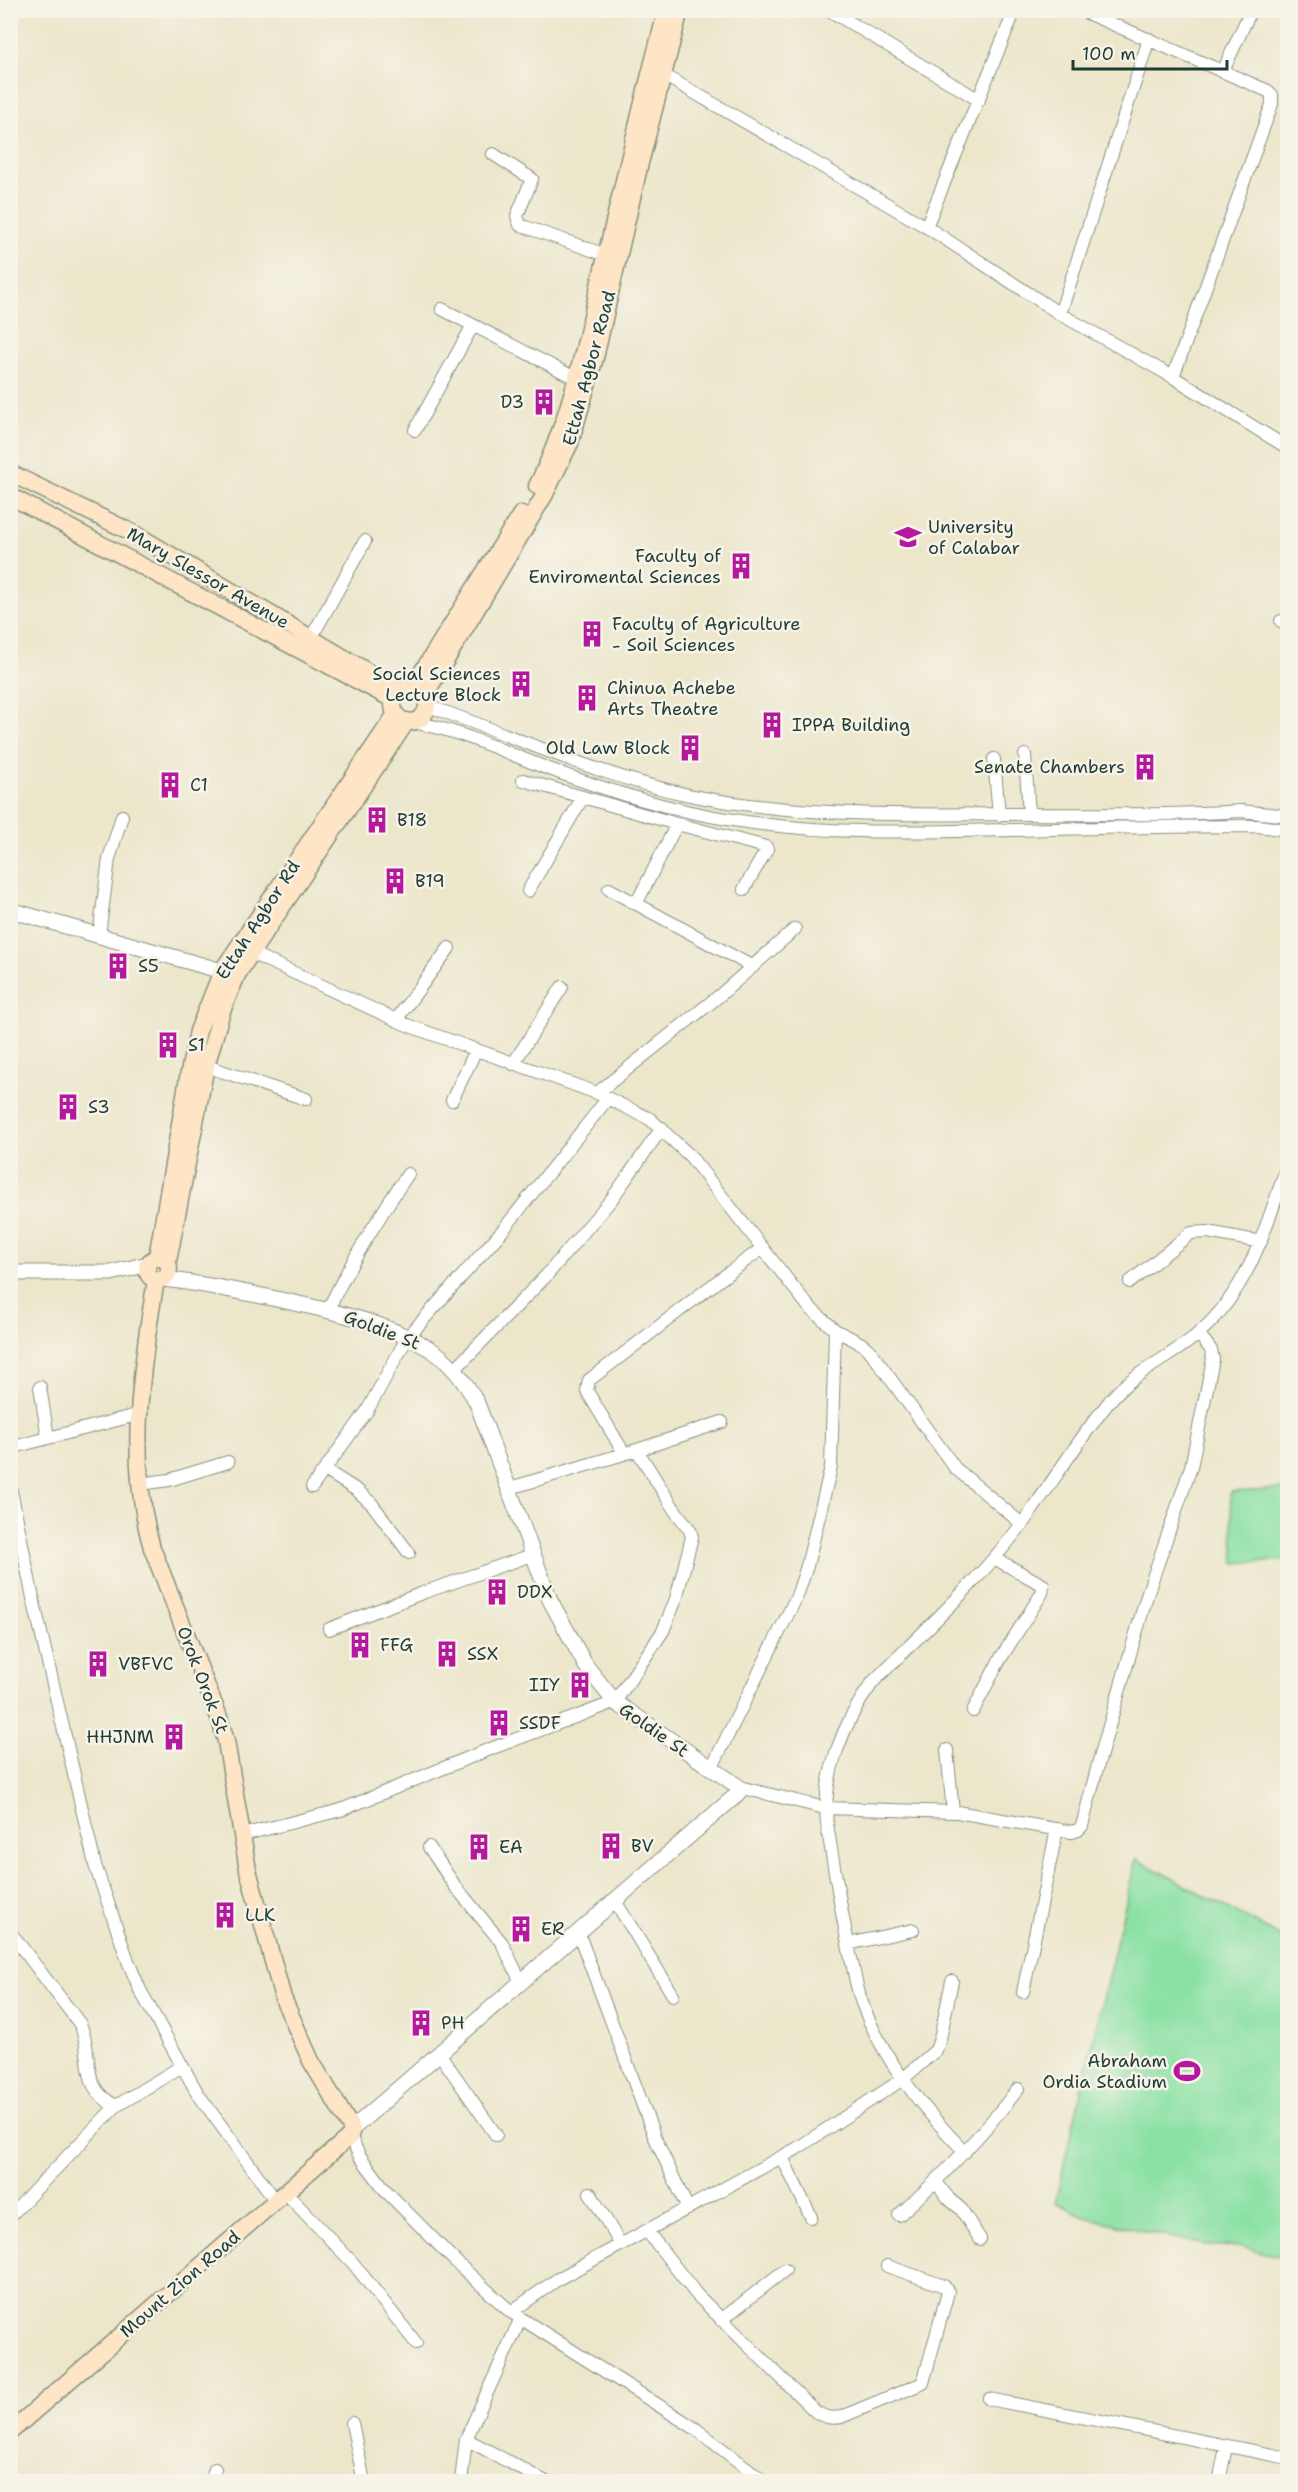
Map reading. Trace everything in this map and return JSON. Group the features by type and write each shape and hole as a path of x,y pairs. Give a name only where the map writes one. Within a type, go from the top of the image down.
{"main road":[{"name":"Ettah Agbor Road","path":"409,705 537,486 561,432 577,379 645,88 668,10"},
{"name":"Ettah Agbor Road","path":"409,705 544,496 570,443 597,349 662,74 680,10"},
{"name":"Mary Slessor Avenue","path":"10,473 135,534 311,638 409,705"},
{"name":"Mary Slessor Avenue","path":"10,496 409,705"},
{"name":"Ettah Agbor Rd","path":"159,1270 206,1066 222,1011 229,973 251,953 409,705"},
{"name":"Ettah Agbor Rd","path":"159,1270 189,1072 198,1031 229,973 409,705"},
{"name":"Orok Orok St","path":"159,1270 140,1414 140,1484 144,1522 152,1548 219,1717 226,1741 251,1882 283,1998 311,2061 351,2132"},
{"name":"Mount Zion Road","path":"10,2432 351,2132"}],"street":[{"path":"829,10 979,100"},
{"path":"926,227 1015,10"},
{"path":"1080,10 1223,71 1268,91 1272,95 1272,104 1173,377"},
{"path":"1223,71 1251,10"},
{"path":"1060,314 1149,39"},
{"path":"662,74 926,227 1060,314 1173,377 1287,448"},
{"path":"493,154 532,180 517,216 520,225 606,255"},
{"path":"442,309 577,379"},
{"path":"415,430 473,325"},
{"path":"311,638 365,541"},
{"path":"409,705 582,766 688,795 746,805 820,812 889,815 1241,811 1287,816"},
{"path":"409,705 440,726 542,766 652,802 733,820 789,827 883,833 1248,826 1287,830"},
{"path":"1025,755 1029,814"},
{"path":"994,759 999,814"},
{"path":"523,780 767,847 744,889"},
{"path":"528,891 583,797"},
{"path":"99,935 110,859 122,816"},
{"path":"636,904 677,824"},
{"path":"609,889 753,966"},
{"path":"10,910 229,973"},
{"path":"312,1486 367,1411 407,1338 503,1230 602,1096 795,929"},
{"path":"396,1020 449,948"},
{"path":"251,953 396,1020 602,1096 637,1112 662,1128 690,1156 809,1307 835,1330 862,1344 871,1352 955,1468 1022,1524"},
{"path":"513,1064 562,987"},
{"path":"452,1100 476,1050"},
{"path":"206,1066 306,1099"},
{"path":"454,1370 546,1276 611,1200 662,1128"},
{"path":"965,2152 932,2118 903,2079 867,2015 858,1991 825,1808 836,1757 859,1701 873,1682 975,1582 1022,1524 1117,1391 1198,1334 1224,1308 1241,1283 1262,1242 1287,1163"},
{"path":"328,1310 347,1269 372,1226 408,1174"},
{"path":"1130,1282 1191,1233 1208,1232 1262,1242"},
{"path":"624,1453 587,1391 589,1380 646,1339 716,1281 763,1248"},
{"name":"Goldie St","path":"10,1273 111,1273 159,1270 194,1282 366,1320 431,1349 454,1370 477,1403 510,1488 532,1555 566,1632 586,1666 615,1702 739,1787"},
{"path":"711,1769 797,1596 807,1566 831,1467 835,1330"},
{"path":"765,2481 696,2429 516,2315 457,2263 386,2191 359,2155 351,2132 439,2052 734,1798 739,1792 739,1787 825,1808 953,1812 983,1815 1072,1832 1078,1830 1082,1826 1148,1592 1191,1467 1213,1359 1211,1350 1198,1334"},
{"path":"40,1387 48,1438"},
{"path":"10,1448 140,1414"},
{"path":"510,1488 722,1422"},
{"path":"242,1835 341,1810 490,1749 615,1702 663,1631 676,1599 692,1538 690,1530 637,1450"},
{"path":"140,1484 169,1480 228,1462"},
{"path":"325,1470 358,1491 372,1504 409,1553"},
{"path":"10,1486 33,1598 95,1865 140,1990 198,2094 280,2196 346,2254 416,2343"},
{"path":"329,1629 425,1592 532,1555"},
{"path":"973,1711 999,1661 1042,1593 1044,1586 994,1558"},
{"path":"947,1750 953,1812"},
{"path":"1023,1992 1057,1829"},
{"path":"429,1847 455,1886 502,1943 521,1982"},
{"path":"615,1901 673,1995"},
{"path":"848,1944 913,1930"},
{"path":"10,1932 80,2024 86,2038 90,2079 95,2091 104,2100 116,2106"},
{"path":"578,1932 656,2138 688,2209"},
{"path":"461,2481 466,2439 516,2315 558,2279 782,2157 903,2079 936,2050 952,1981"},
{"path":"439,2052 496,2135"},
{"path":"10,2216 116,2106 182,2066"},
{"path":"899,2215 965,2152 1018,2089"},
{"path":"782,2157 811,2217"},
{"path":"936,2182 949,2199 961,2209 981,2239"},
{"path":"590,2193 621,2245"},
{"path":"647,2231 721,2320 816,2412 824,2417 841,2417 924,2383 948,2292 944,2286 887,2266"},
{"path":"721,2320 785,2270"},
{"path":"989,2399 1287,2458"},
{"path":"352,2423 364,2481"},
{"path":"466,2439 546,2481"},
{"path":"1219,2481 1226,2447"},
{"path":"211,2481 215,2469"}],"green space":[{"path":"1287,1489 1287,1560 1235,1563 1230,1492"},
{"name":"Abraham Ordia Stadium","path":"1136,1859 1287,1940 1287,2258 1242,2247 1204,2245 1089,2218 1055,2202"}],"place":[{"name":"D3","path":"544,402"},
{"name":"University of Calabar","path":"908,537"},
{"name":"Faculty of Enviromental Sciences","path":"741,566"},
{"name":"Faculty of Agriculture - Soil Sciences","path":"592,634"},
{"name":"Social Sciences Lecture Block","path":"521,684"},
{"name":"Chinua Achebe Arts Theatre","path":"587,698"},
{"name":"IPPA Building","path":"772,725"},
{"name":"Old Law Block","path":"690,748"},
{"name":"Senate Chambers","path":"1145,767"},
{"name":"C1","path":"170,785"},
{"name":"B18","path":"377,820"},
{"name":"B19","path":"395,881"},
{"name":"S5","path":"118,966"},
{"name":"S1","path":"168,1045"},
{"name":"S3","path":"68,1107"},
{"name":"DDX","path":"497,1592"},
{"name":"FFG","path":"360,1645"},
{"name":"SSX","path":"447,1654"},
{"name":"VBFVC","path":"98,1664"},
{"name":"IIY","path":"580,1685"},
{"name":"SSDF","path":"499,1723"},
{"name":"HHJNM","path":"174,1737"},
{"name":"BV","path":"611,1846"},
{"name":"EA","path":"479,1847"},
{"name":"LLK","path":"225,1915"},
{"name":"ER","path":"521,1929"},
{"name":"PH","path":"421,2023"},
{"name":"Abraham Ordia Stadium","path":"1187,2071"}]}
